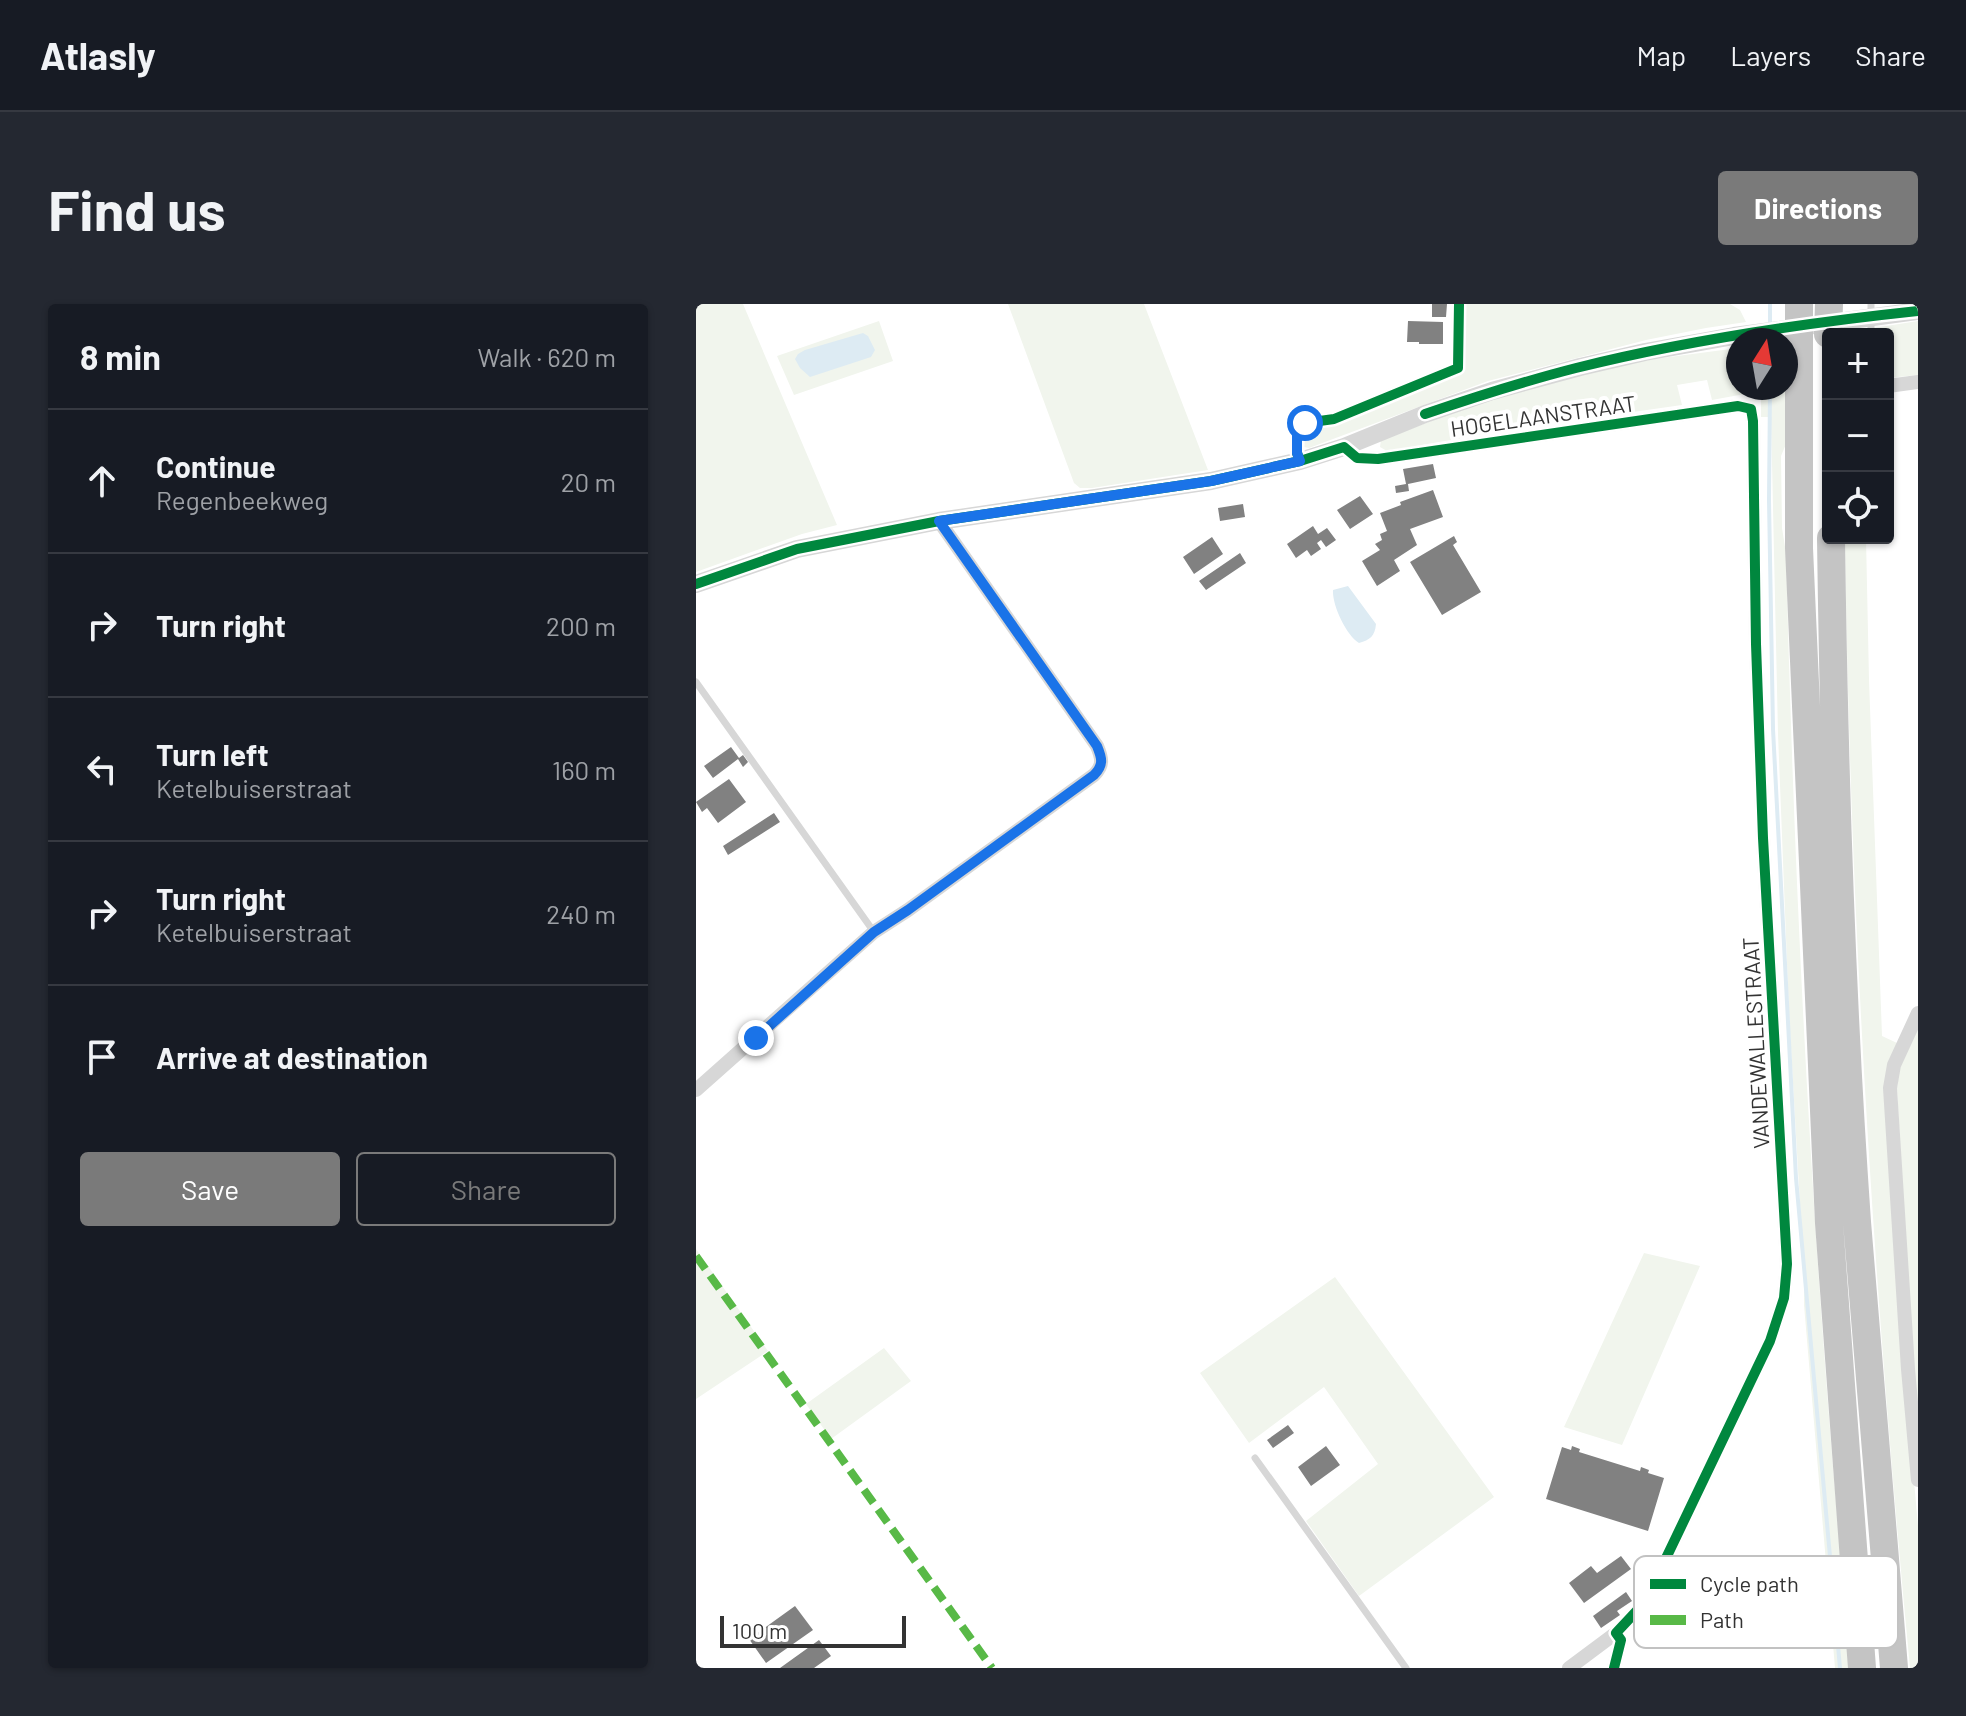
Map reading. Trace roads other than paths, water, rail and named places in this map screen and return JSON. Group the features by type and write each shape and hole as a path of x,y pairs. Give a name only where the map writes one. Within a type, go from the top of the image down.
{"highway":[{"path":"1799,304 1799,548 1829,1223 1854,1556"},
{"path":"1828,328 1829,304"},
{"path":"1831,544 1834,726 1857,1220 1885,1556"},
{"path":"1861,1648 1862,1668"},
{"path":"1892,1648 1894,1668"}],"street":[{"path":"1300,461 1297,431 1305,423 1334,419 1458,368 1459,304"},
{"path":"696,584 797,549 939,521 1211,481 1300,461 1425,414 1531,380 1632,355 1734,336 1918,311"},
{"path":"1894,385 1918,382"},
{"name":"HOGELAANSTRAAT","path":"1344,447 1357,458 1378,459 1738,406 1751,409"},
{"name":"VANDEWALLESTRAAT","path":"1667,1556 1770,1341 1784,1298 1787,1264 1763,838 1751,409"},
{"path":"696,1090 874,932 1099,770 1102,758 1097,746 939,521"},
{"path":"1918,1013 1894,1065 1890,1088 1918,1480"},
{"name":"VANDEWALLESTRAAT","path":"1569,1668 1634,1616"},
{"path":"1614,1668 1621,1640 1616,1633"}],"lane":[{"path":"1871,304 1871,328"},
{"path":"696,682 874,932"},
{"path":"1255,1458 1406,1668"}],"waterway":[{"path":"1770,304 1770,326"},
{"path":"1770,400 1773,729 1796,1178 1830,1556"},
{"path":"1838,1648 1840,1668"}]}
